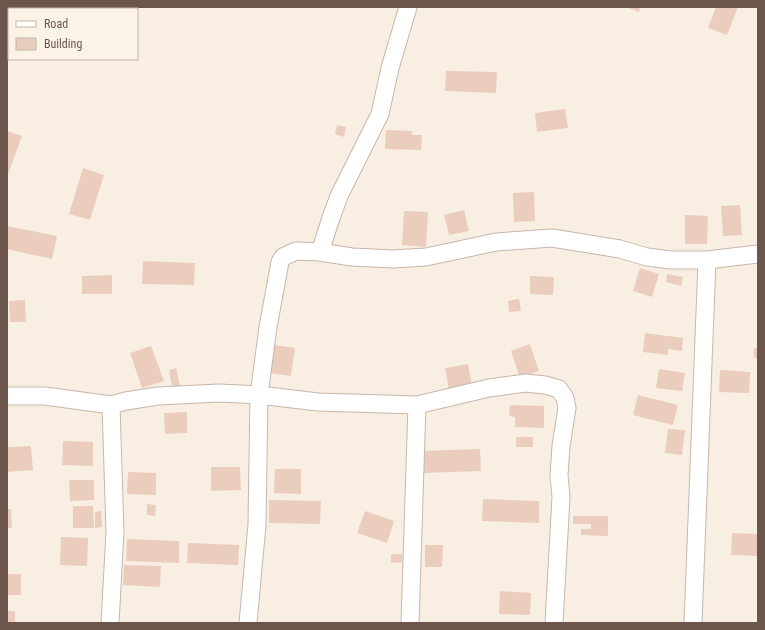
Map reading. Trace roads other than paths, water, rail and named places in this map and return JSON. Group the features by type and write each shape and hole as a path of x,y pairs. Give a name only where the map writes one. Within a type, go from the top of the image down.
{"street":[{"path":"320,252 330,218 339,196 380,114 390,68 408,7"},
{"path":"248,623 257,525 259,395 268,327 280,262 283,256 296,251 320,252 352,257 393,259 426,257 496,242 552,238 612,248 647,257 671,260 707,260 758,254"},
{"path":"693,623 707,260"},
{"path":"7,396 45,396 111,405 158,396 219,392 318,402 417,405 489,388 526,383 545,385 558,389 565,398 567,408 561,446 559,475 561,497 554,623"},
{"path":"110,623 114,532 111,405"},
{"path":"410,623 417,405"}]}
